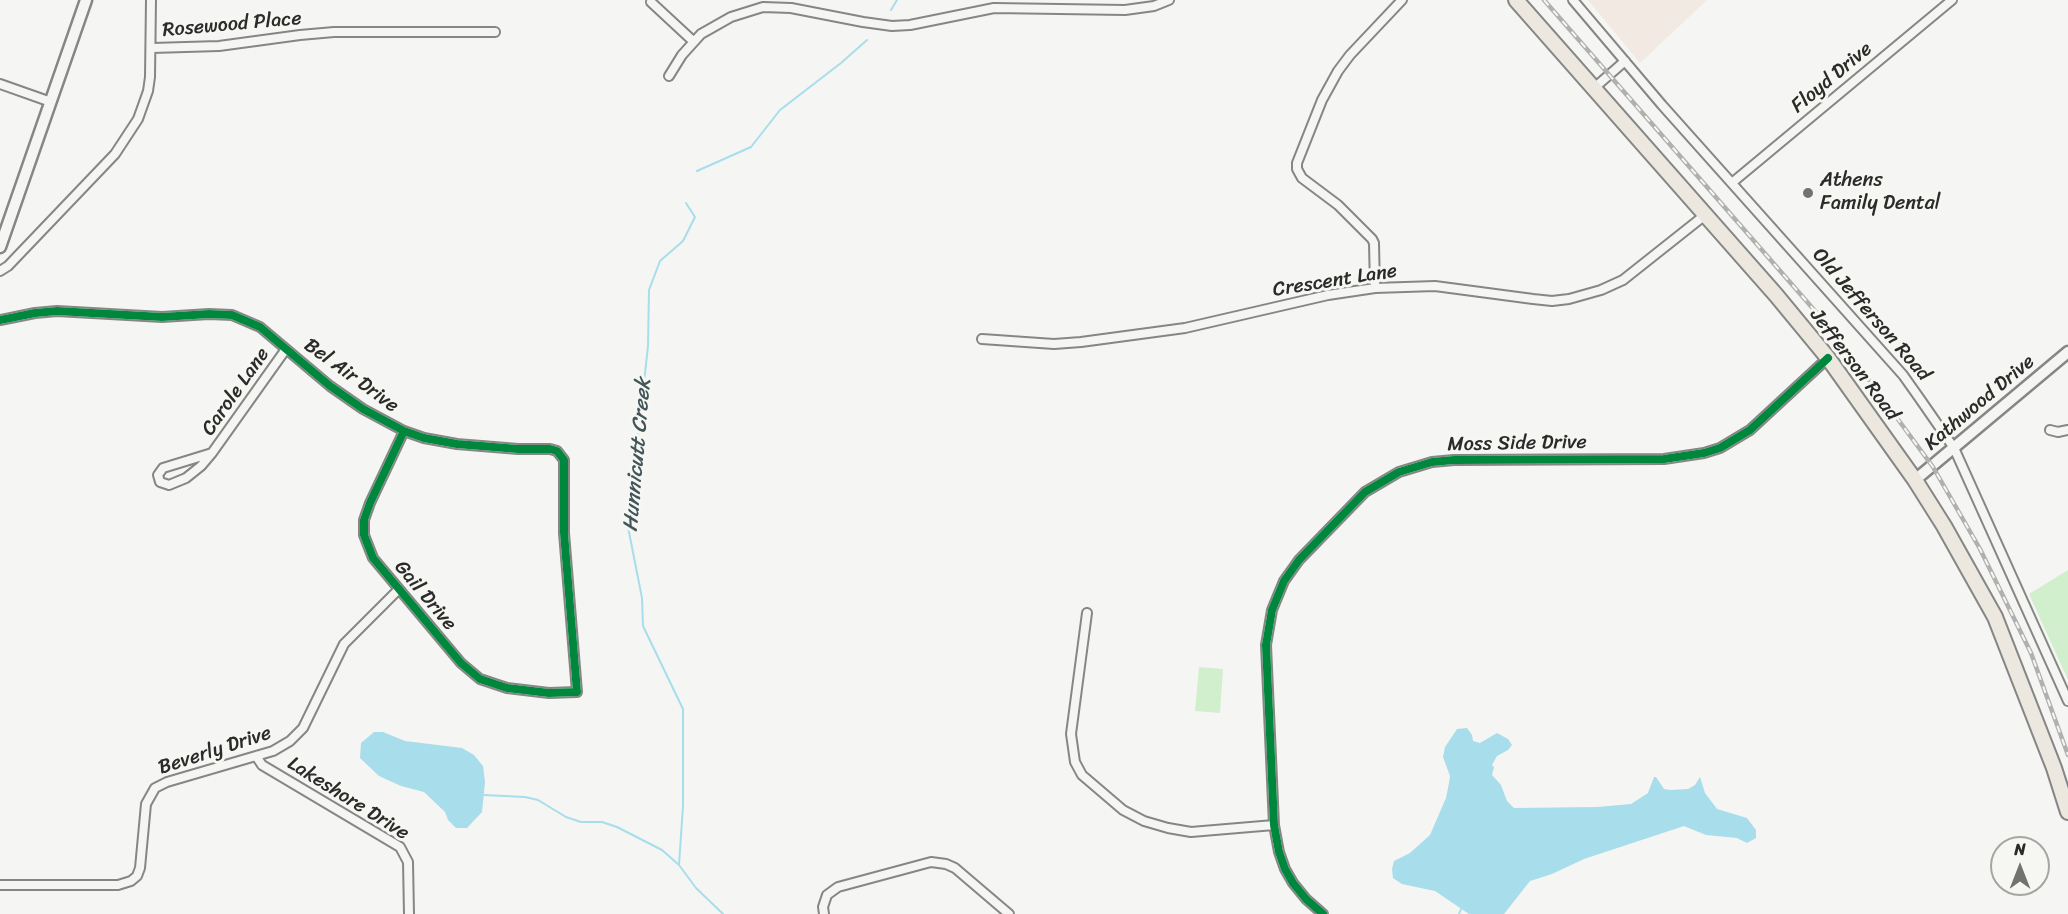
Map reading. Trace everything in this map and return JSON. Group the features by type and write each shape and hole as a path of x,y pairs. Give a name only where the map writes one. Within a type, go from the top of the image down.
{"highway":[{"name":"Jefferson Road","path":"1516,0 1776,295 1828,358 1915,480 1995,616 2054,768 2068,812"}],"main road":[{"path":"0,247 86,0"},
{"name":"Kathwood Drive","path":"1915,480 2068,352"}],"street":[{"path":"0,271 115,154 138,118 146,98 150,77 151,0"},
{"path":"669,76 693,41 712,26 730,16 781,3 892,26 910,25 1000,7 1125,10 1154,6 1169,0"},
{"path":"1375,288 1372,239 1338,205 1302,177 1297,169 1297,163 1322,100 1338,71 1402,0"},
{"name":"Old Jefferson Road","path":"1573,0 1903,375 1954,448 2068,701"},
{"name":"Floyd Drive","path":"1733,182 1952,0"},
{"path":"651,2 693,41"},
{"name":"Rosewood Place","path":"152,48 219,46 334,32 495,32"},
{"path":"1593,88 1625,61"},
{"path":"0,84 51,102"},
{"name":"Crescent Lane","path":"982,339 1054,344 1102,339 1185,328 1328,295 1375,288 1435,286 1533,300 1569,299 1601,290 1623,280 1705,215"},
{"name":"Bel Air Drive","path":"0,320 57,311 162,317 223,314 238,316 253,322 330,386 387,424 424,438 457,444 550,449 560,453 564,460 563,527 578,692"},
{"name":"Carole Lane","path":"212,453 166,466 159,472 160,482 169,485 180,482 201,466 212,453 286,349"},
{"name":"Moss Side Drive","path":"1323,914 1293,884 1279,852 1274,825 1266,645 1272,610 1284,581 1299,560 1365,492 1399,472 1432,462 1664,459 1704,453 1727,444 1750,430 1828,358"},
{"path":"2050,430 2058,432 2068,430"},
{"name":"Gail Drive","path":"404,431 370,504 363,528 365,542 373,558 461,663 480,679 507,688 549,693 578,692"},
{"name":"Beverly Drive","path":"0,885 118,885 131,882 137,876 140,868 146,804 155,788 166,782 256,756 282,746 298,735 344,644 398,590"},
{"path":"1088,613 1071,734 1075,762 1082,775 1122,810 1144,821 1168,828 1191,832 1274,825"},
{"name":"Lakeshore Drive","path":"256,756 262,765 400,847 408,862 409,914"},
{"path":"824,914 827,895 838,887 921,864 938,862 951,865 961,871 1009,914"}],"shaded area":[{"path":"1588,0 1707,0 1640,63"}],"green space":[{"path":"2068,570 2068,680 2029,594"},
{"path":"1199,667 1223,669 1220,713 1195,711"}],"water":[{"path":"1467,728 1473,741 1480,743 1497,733 1508,739 1512,745 1497,756 1492,765 1494,767 1492,775 1501,785 1507,801 1514,808 1597,807 1631,804 1648,793 1654,777 1664,789 1670,790 1688,789 1695,785 1700,777 1705,793 1717,809 1747,818 1756,830 1756,838 1747,843 1737,838 1706,835 1684,826 1584,859 1552,874 1530,881 1504,914 1469,914 1435,891 1402,884 1393,878 1392,869 1394,861 1410,853 1430,835 1446,798 1449,783 1450,776 1443,757 1445,747 1457,729"},
{"path":"374,732 383,732 405,741 462,748 474,755 483,766 485,782 482,812 467,828 456,828 448,820 445,812 424,792 401,786 379,776 360,758 361,743"}],"waterway":[{"name":"Hunnicutt Creek","path":"891,10 897,0"},
{"name":"Hunnicutt Creek","path":"697,171 751,147 780,110 867,40"},
{"name":"Hunnicutt Creek","path":"679,865 683,806 683,709 643,626 642,598 628,527 648,346 649,290 660,261 683,241 695,217 686,203"},
{"path":"484,795 538,800 566,817 581,822 602,822 617,827 662,850 679,865 696,888 723,914"},
{"path":"1459,914 1461,909"}],"railway":[{"path":"1544,0 1836,335 1933,467 1980,549 2031,653 2068,755"}],"cycle path":[{"path":"0,320 57,311 162,317 232,315 260,327 330,386 363,409 404,431 424,438 457,444 557,451 564,460 564,533 577,692 549,693 507,688 480,679 461,663 373,558 364,535 364,520 404,431"},
{"path":"1323,914 1306,899 1285,869 1274,825 1266,645 1272,610 1284,581 1299,560 1365,492 1399,472 1432,462 1454,460 1664,459 1704,453 1720,448 1750,430 1828,358"}],"place":[{"name":"Athens Family Dental","path":"1808,193"}]}
